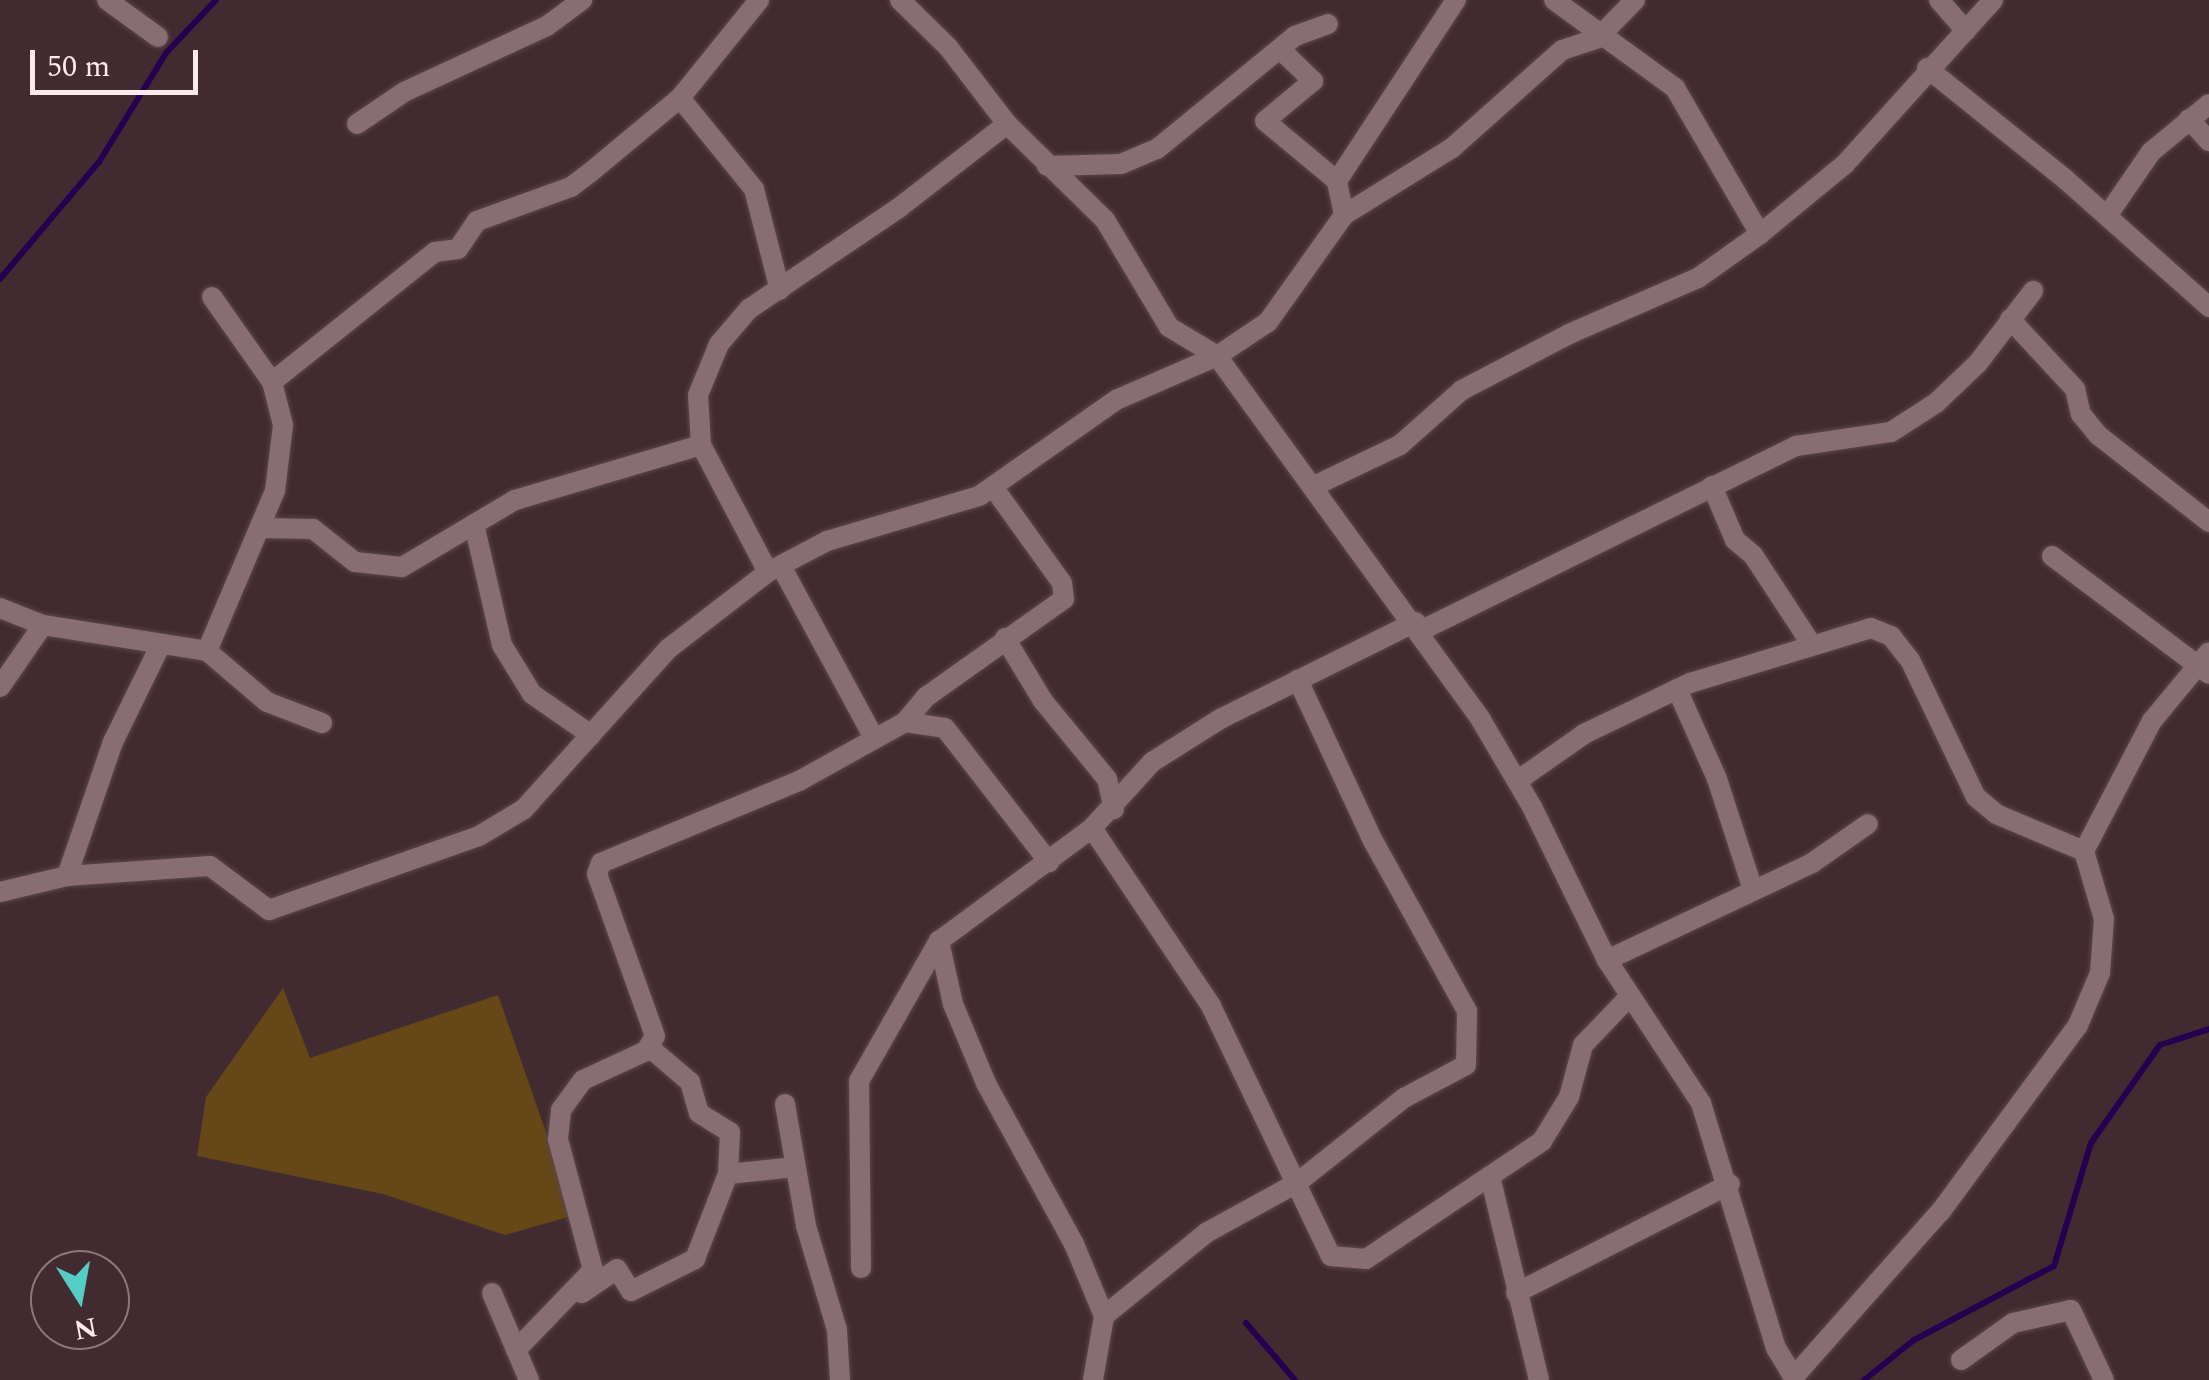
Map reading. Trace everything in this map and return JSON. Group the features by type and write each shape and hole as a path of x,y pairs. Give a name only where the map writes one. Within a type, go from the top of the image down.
{"street":[{"path":"107,0 158,37"},
{"path":"357,124 404,92 548,26 582,0"},
{"path":"272,382 435,252 458,249 477,221 571,188 680,98 759,0"},
{"path":"900,0 948,47 1006,124 1105,220 1170,327 1218,356 1419,626 1517,781 1607,960 1701,1103 1730,1184 1744,1255 1776,1348 1794,1379 1941,1212 2078,1025 2100,974 2104,919 2084,850 2152,720 2206,663 2052,556"},
{"path":"1337,180 1456,0"},
{"path":"1554,0 1598,38 1675,88 1760,234"},
{"path":"0,892 67,876 210,866 269,910 311,900 478,836 524,809 668,649 774,569 842,536 993,488 1116,400 1218,356 1268,322 1344,215 1386,194 1484,124 1562,50 1598,38 1634,0"},
{"path":"1939,0 1966,31"},
{"path":"1314,486 1400,445 1462,390 1569,334 1698,278 1760,234 1845,164 1927,68 1993,0"},
{"path":"1048,166 1121,164 1156,149 1283,52 1295,36 1328,24"},
{"path":"1283,52 1312,80 1265,121 1337,180 1344,215"},
{"path":"1927,68 2107,216 2209,308"},
{"path":"680,98 754,189 780,290"},
{"path":"2107,216 2151,152 2209,104"},
{"path":"2189,118 2209,141"},
{"path":"873,736 701,445 698,395 719,344 749,309 1006,124"},
{"path":"861,1268 858,1081 939,941 1092,828 1114,809 1152,762 1298,680 1796,446 1891,432 1950,390 2033,290"},
{"path":"207,651 275,491 283,425 272,382 212,297"},
{"path":"2010,319 2074,389 2082,414 2098,434 2209,522"},
{"path":"260,528 313,529 355,562 379,569 402,566 515,500 586,475 701,445"},
{"path":"1712,486 1734,540 1754,556 1812,646"},
{"path":"649,1047 654,1022 597,874 601,863 799,780 873,736 905,722 926,697 1064,599 1062,583 993,488"},
{"path":"474,524 502,645 532,694 591,735"},
{"path":"0,608 42,625 207,651 267,702 322,724"},
{"path":"0,687 42,625"},
{"path":"1517,781 1584,734 1677,690 1871,628 1892,636 1946,727 1976,797 1996,814 2084,850"},
{"path":"1004,638 1043,701 1108,778 1114,809"},
{"path":"67,876 113,742 161,644"},
{"path":"1104,1316 1206,1233 1296,1182 1404,1098 1466,1065 1467,1011 1373,841 1298,680"},
{"path":"1677,690 1717,779 1753,890"},
{"path":"905,722 944,728 1048,862"},
{"path":"1607,960 1812,863 1868,824"},
{"path":"1092,828 1211,1006 1332,1256 1366,1259 1542,1141 1569,1097 1583,1046 1630,996"},
{"path":"939,941 954,1004 986,1083 1074,1244 1104,1316 1094,1380"},
{"path":"568,1302 617,1270 631,1291 695,1259 728,1174 734,1143 730,1132 699,1114 690,1082 649,1047"},
{"path":"516,1350 568,1302 593,1270 594,1252 558,1138 561,1110 584,1080 649,1047"},
{"path":"785,1104 827,1310 838,1330 840,1380"},
{"path":"728,1174 796,1166"},
{"path":"1490,1176 1540,1380"},
{"path":"1516,1293 1730,1184"},
{"path":"492,1294 529,1380"},
{"path":"1962,1360 2012,1323 2071,1310 2104,1380"}],"shaded area":[{"path":"283,988 310,1058 498,995 575,1215 505,1235 383,1194 197,1156 206,1097"}],"waterway":[{"path":"0,279 99,162 166,53 216,0"},
{"path":"1864,1380 1914,1340 2054,1266 2091,1143 2160,1045 2209,1029"},
{"path":"1246,1323 1295,1380"}]}
